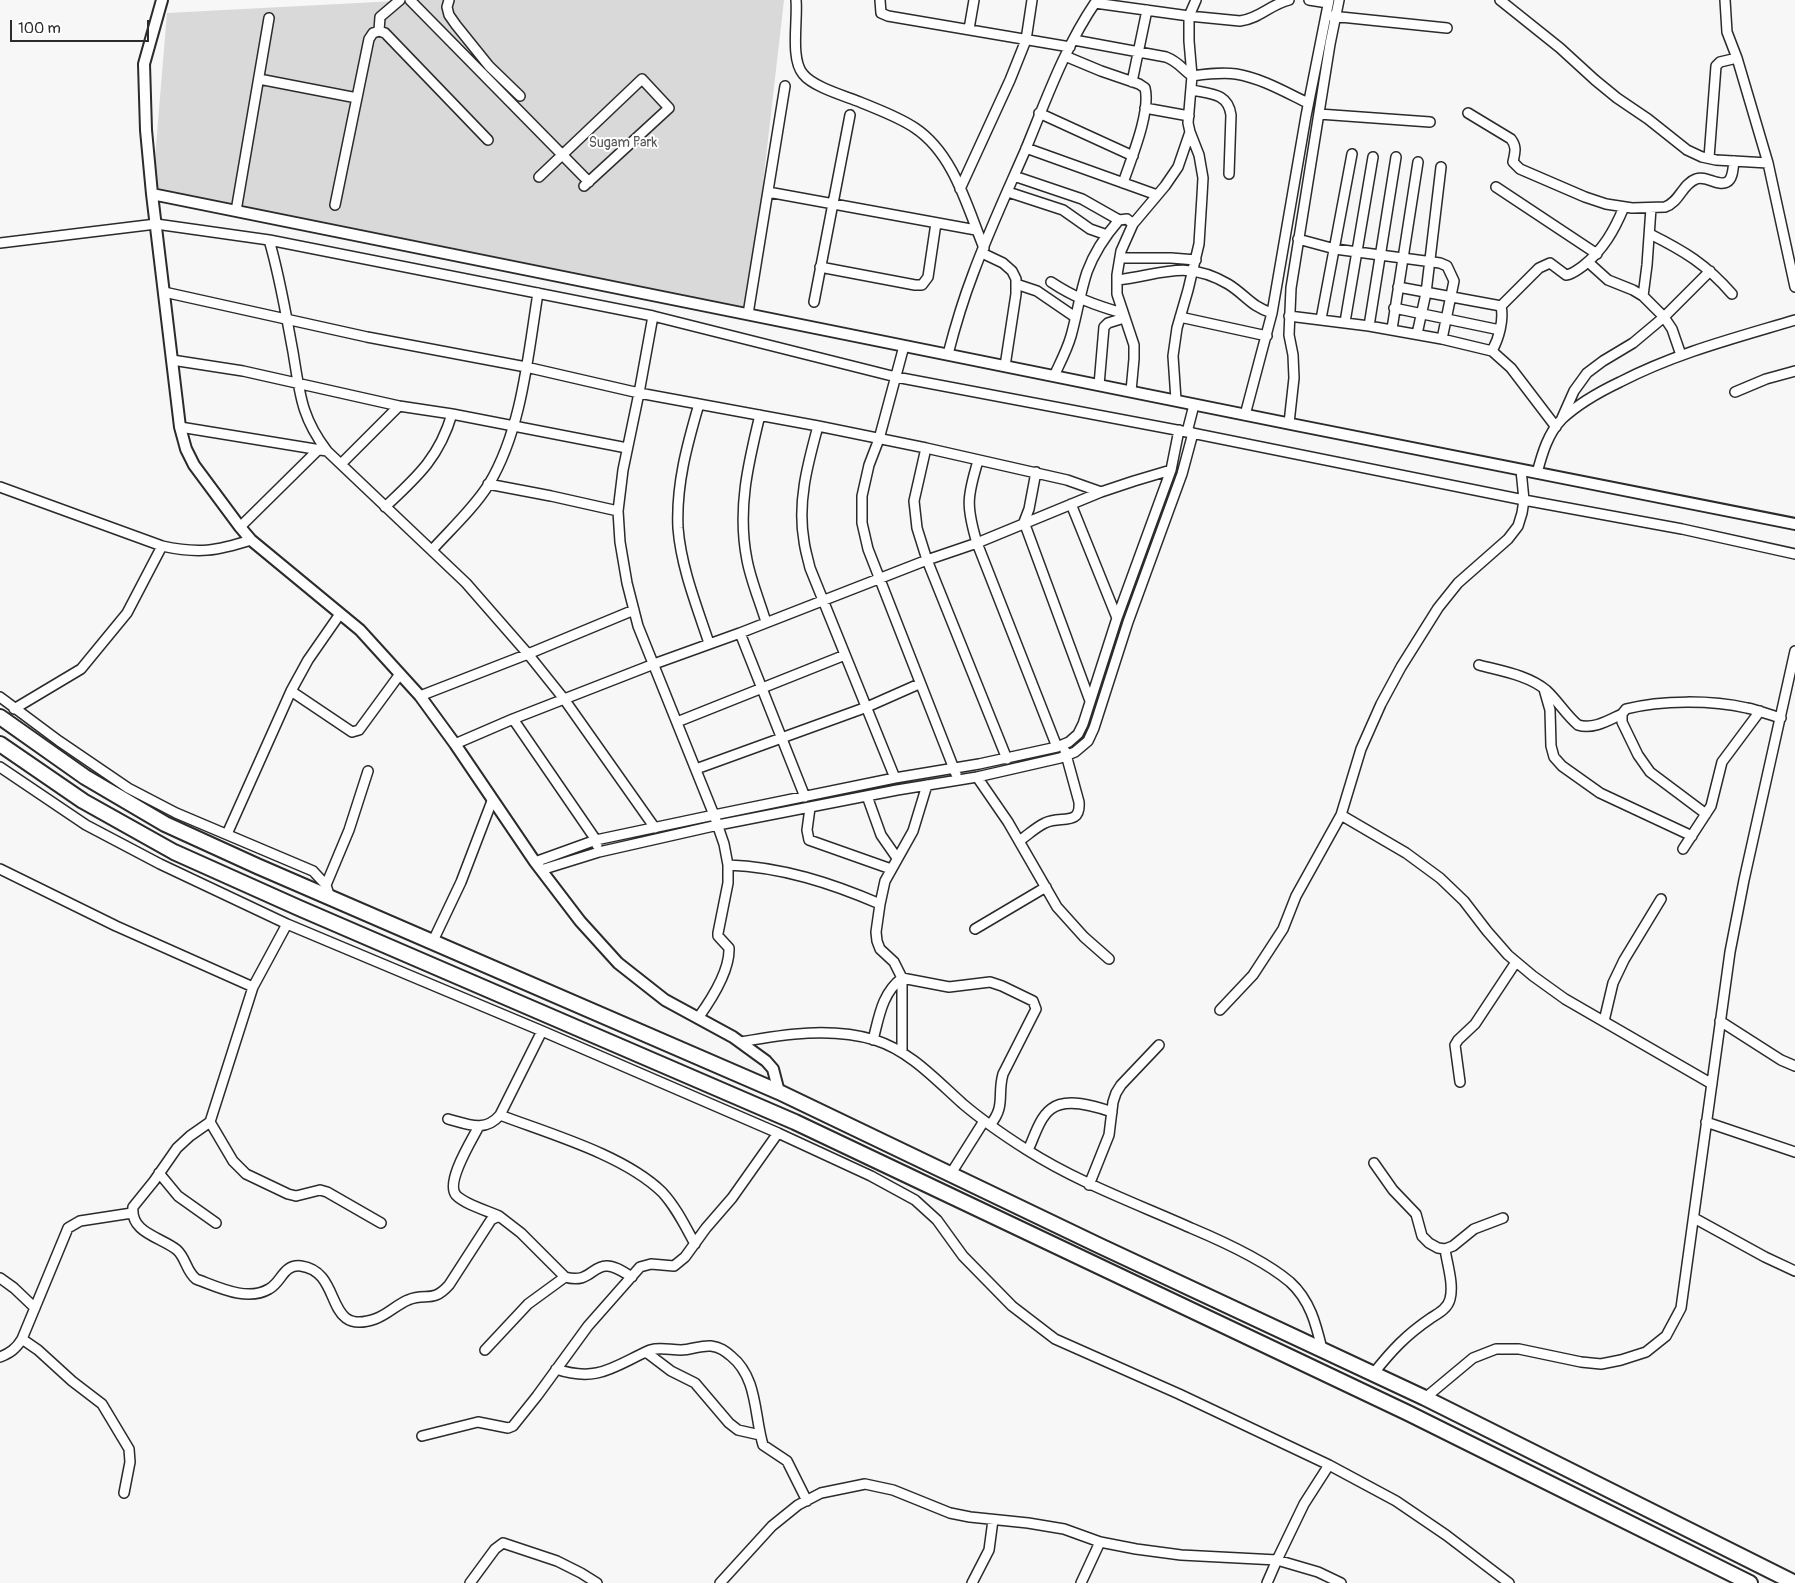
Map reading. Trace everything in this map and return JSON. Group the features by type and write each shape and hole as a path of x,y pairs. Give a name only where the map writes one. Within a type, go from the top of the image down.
{"highway":[{"path":"0,717 85,777 165,824 328,892 432,943 779,1092 950,1175 1425,1398 1795,1583"},
{"path":"0,744 83,801 174,852 299,908 795,1122 1408,1413 1750,1583"}],"street":[{"path":"162,0 144,64 146,130 180,427 186,449 194,465 251,540 360,630 420,696 538,866 580,921 618,963 665,1000 740,1042 766,1061 773,1069 779,1092"},
{"path":"379,31 380,17 400,0"},
{"path":"410,0 562,154 586,184 669,108 642,79 562,154 539,177"},
{"path":"449,0 447,7 449,15 456,25 490,66 520,96"},
{"path":"796,0 796,50 798,66 803,75 817,84 889,114 916,128 934,145 948,164 960,189 983,251 1012,271 1016,284 1005,366"},
{"path":"880,0 881,13 888,16 1026,40 1072,43 1166,57 1175,60 1192,76"},
{"path":"969,29 974,0"},
{"path":"960,189 1010,80 1026,40 1032,0"},
{"path":"1176,400 1174,356 1180,317 1196,260 1203,178 1199,155 1190,132 1189,116 1192,76 1189,16 1196,0"},
{"path":"948,354 957,320 973,274 1039,113 1065,56 1096,1 1189,16 1240,21 1248,20 1275,5 1289,0"},
{"path":"1289,423 1294,378 1289,316 1291,288 1330,44 1328,1 1309,0"},
{"path":"1245,414 1272,313 1308,103 1330,16 1339,0"},
{"path":"1500,0 1560,48 1594,80 1687,150 1702,157 1768,163"},
{"path":"1725,0 1727,32 1737,58 1768,163 1795,288"},
{"path":"1132,82 1147,10"},
{"path":"1330,16 1447,28"},
{"path":"236,211 269,18"},
{"path":"335,205 372,33 379,31 385,33 488,140"},
{"path":"1065,56 1145,88 1147,94 1145,108 1133,156 1123,183"},
{"path":"1709,158 1716,66 1720,62 1737,58"},
{"path":"1192,76 1215,73 1235,74 1254,78 1308,103"},
{"path":"259,79 357,98"},
{"path":"748,314 785,86"},
{"path":"1192,90 1218,96 1225,99 1230,106 1229,174"},
{"path":"1145,108 1189,116"},
{"path":"1039,113 1133,156"},
{"path":"1468,113 1511,139 1516,151 1513,162 1515,166 1585,197 1624,208 1651,208 1672,205 1688,184 1699,178 1724,184 1731,177 1734,161"},
{"path":"1319,114 1430,122"},
{"path":"814,302 850,115"},
{"path":"1131,391 1134,345 1116,294 1120,258 1133,224 1178,167 1190,132"},
{"path":"1026,148 1157,195"},
{"path":"1321,319 1352,154"},
{"path":"1345,322 1373,157"},
{"path":"1369,326 1396,157"},
{"path":"1392,330 1418,162"},
{"path":"1417,334 1426,293 1441,167"},
{"path":"1014,176 1082,199 1119,220 1127,219 1133,224"},
{"path":"1496,187 1597,254"},
{"path":"768,192 976,230"},
{"path":"1008,192 1063,210 1090,229 1107,234"},
{"path":"152,194 1194,405 1795,524"},
{"path":"1501,306 1539,268 1546,264 1550,263 1566,275 1571,274 1588,262 1608,240 1624,208"},
{"path":"1643,296 1651,208"},
{"path":"1054,376 1066,352 1088,271 1107,234 1119,220"},
{"path":"820,266 922,285 928,277 936,223"},
{"path":"0,243 156,224 269,240 653,316 896,377 1186,432 1524,500 1682,529 1795,554"},
{"path":"1650,234 1698,261 1732,294"},
{"path":"1298,239 1335,250 1440,263 1447,266 1454,281 1442,339"},
{"path":"269,240 276,266 304,412 315,436 328,452 466,583 528,654 564,699 596,747 655,828"},
{"path":"1120,258 1196,260"},
{"path":"1588,262 1608,280 1643,296 1664,317 1672,329 1681,355"},
{"path":"1117,280 1176,269 1194,270 1221,280 1252,304 1272,313"},
{"path":"1537,473 1544,448 1559,424 1574,391 1586,373 1603,360 1633,343 1664,317 1710,271"},
{"path":"1051,282 1079,299 1123,316"},
{"path":"1016,284 1037,291 1075,317"},
{"path":"1398,287 1501,306"},
{"path":"164,292 384,340 526,367 639,393 926,448 978,461 1036,472 1101,492"},
{"path":"432,550 472,506 488,484 501,459 513,426 526,367 538,293"},
{"path":"1492,351 1498,341 1502,312 1501,306"},
{"path":"1394,308 1500,330"},
{"path":"653,316 627,448 618,511 625,575 638,626 718,825 728,864 728,883 718,933 718,936 729,948 728,957 716,989 698,1018"},
{"path":"1099,385 1104,327 1123,316"},
{"path":"1289,316 1345,322 1417,334 1492,351 1510,368 1559,424"},
{"path":"1180,317 1267,336"},
{"path":"1559,424 1580,404 1606,388 1644,370 1681,355 1795,320"},
{"path":"904,346 879,439 869,465 862,496 864,532 879,579 957,780"},
{"path":"172,360 242,371 399,406 452,414 627,448"},
{"path":"1735,392 1766,379 1795,371"},
{"path":"699,404 686,449 679,485 678,529 687,574 709,643"},
{"path":"538,866 596,840 895,778 1007,759 1069,742 1078,734 1117,618 1186,432 1194,405"},
{"path":"341,464 399,406"},
{"path":"385,507 419,475 432,459 441,444 452,414"},
{"path":"760,415 743,492 742,526 747,561 766,622"},
{"path":"818,426 806,474 802,503 803,540 810,568 895,778"},
{"path":"180,427 328,452"},
{"path":"538,866 718,825 977,777 1076,752 1088,742 1094,728 1128,622 1182,474 1186,432"},
{"path":"926,448 914,501 917,528 926,560 1007,759"},
{"path":"240,527 318,450"},
{"path":"978,461 970,488 968,504 977,543 1060,746 1066,756 1080,809 1077,815 1072,818 1045,823 1019,841"},
{"path":"455,744 513,719 654,664 740,633 926,560 977,543 1024,522 1101,492 1134,480 1171,470"},
{"path":"1220,1010 1253,975 1283,929 1296,896 1341,815 1361,749 1381,704 1401,667 1438,608 1458,583 1508,539 1518,526 1524,500 1521,470"},
{"path":"1036,472 1029,509 1024,522 1090,701"},
{"path":"488,484 618,511"},
{"path":"0,487 162,546 186,552 207,552 251,540"},
{"path":"1071,504 1117,618"},
{"path":"14,709 81,669 127,613 162,546"},
{"path":"420,696 634,610"},
{"path":"227,834 291,691 308,660 340,614"},
{"path":"740,633 805,797"},
{"path":"1425,1398 1473,1358 1496,1349 1519,1349 1601,1364 1646,1352 1666,1336 1681,1308 1730,952 1744,880 1795,651"},
{"path":"677,722 845,655"},
{"path":"1479,665 1522,677 1544,689 1571,719 1578,725 1585,727 1594,726 1622,714 1626,709 1689,703 1722,704 1760,711 1781,718"},
{"path":"291,691 352,732 356,732 400,674"},
{"path":"696,769 867,707 919,684"},
{"path":"1544,689 1550,710 1551,746 1554,757 1562,766 1600,793 1692,836"},
{"path":"0,697 14,709 128,788 176,813 303,866 312,871 328,892"},
{"path":"1683,849 1711,806 1716,793 1722,762 1760,711"},
{"path":"1622,714 1622,722 1627,735 1650,772 1706,814"},
{"path":"513,719 596,840 599,852"},
{"path":"0,767 86,825 160,864 287,924 542,1031 871,1176 914,1200 937,1220 963,1256 1012,1306 1055,1339 1179,1394 1330,1465 1396,1501 1446,1535 1509,1583"},
{"path":"328,892 368,771"},
{"path":"977,777 1019,841 1057,907 1069,923 1109,959"},
{"path":"902,1052 902,978 894,962 880,949 876,932 885,881 912,831 928,785"},
{"path":"867,796 881,835 897,858"},
{"path":"432,943 461,882 492,801"},
{"path":"810,808 807,830 809,840 891,869"},
{"path":"1341,815 1406,853 1440,878 1464,902 1487,931 1516,962 1533,976 1565,999 1712,1084"},
{"path":"728,864 755,866 806,877 838,886 880,904"},
{"path":"0,869 116,926 253,987"},
{"path":"976,930 1046,888"},
{"path":"1604,1021 1613,983 1624,960 1661,899"},
{"path":"287,924 253,987 210,1122 183,1142 133,1207 132,1213 136,1223 142,1230 177,1250 191,1275 196,1279 227,1291 246,1294 264,1292 270,1289 287,1268 292,1266 318,1272 324,1279 340,1313 345,1319 352,1322 362,1322 374,1320 408,1300 434,1297 442,1293 491,1220 499,1216"},
{"path":"1460,1082 1455,1045 1475,1024 1516,962"},
{"path":"873,1040 883,1004 893,985 902,978 949,987 990,982 1025,997 1035,1004 1034,1014 1003,1074 1000,1085 1000,1109 987,1123 950,1175"},
{"path":"1720,1021 1781,1060 1795,1066"},
{"path":"448,1119 479,1126 488,1126 495,1122 542,1031"},
{"path":"740,1042 783,1034 852,1034 902,1052 987,1123 1028,1150 1089,1185 1222,1241 1290,1282 1304,1299 1314,1320 1322,1349"},
{"path":"1089,1185 1109,1134 1116,1093 1121,1085 1159,1045"},
{"path":"1028,1150 1043,1118 1051,1109 1062,1105 1078,1104 1095,1106 1112,1112"},
{"path":"500,1115 588,1149 618,1162 641,1176 662,1193 678,1214 695,1244"},
{"path":"210,1122 233,1161 246,1174 296,1196 320,1190 327,1192 381,1224"},
{"path":"1706,1122 1795,1152"},
{"path":"479,1126 454,1180 455,1194 462,1200 499,1216 521,1232 565,1277 571,1279 588,1276 601,1267 606,1266 632,1277"},
{"path":"422,1436 478,1422 508,1428 513,1426 588,1326 632,1277 645,1265 674,1266 680,1262 732,1198 778,1134"},
{"path":"1374,1164 1393,1190 1416,1214 1422,1236 1438,1248 1445,1249 1453,1246 1474,1230 1503,1218"},
{"path":"159,1173 178,1196 216,1223"},
{"path":"0,1357 10,1353 18,1346 22,1339 65,1233 71,1225 80,1221 132,1213"},
{"path":"1694,1218 1765,1257 1795,1271"},
{"path":"1373,1374 1406,1336 1445,1308 1450,1300 1451,1290 1445,1249"},
{"path":"485,1350 528,1304 565,1277"},
{"path":"0,1278 14,1288 34,1308"},
{"path":"22,1339 38,1350 72,1381 102,1404 129,1449 130,1462 124,1493"},
{"path":"556,1369 582,1375 599,1374 659,1348 682,1350 711,1346 723,1349 742,1368 749,1382 755,1402 763,1445 787,1461 806,1501"},
{"path":"646,1352 671,1371 695,1383 729,1423 738,1430 760,1435"},
{"path":"1267,1583 1304,1504 1330,1465"},
{"path":"720,1583 772,1526 798,1505 821,1493 865,1484 893,1490 950,1512 992,1520 1064,1529 1100,1542 1181,1555 1277,1560 1318,1572 1341,1583"},
{"path":"972,1583 988,1550 992,1520"},
{"path":"1081,1583 1100,1542"},
{"path":"470,1583 495,1549 503,1543 557,1561 597,1583"}],"green space":[{"name":"Sugam Park","path":"415,0 784,0 748,314 152,194 167,13"}]}
